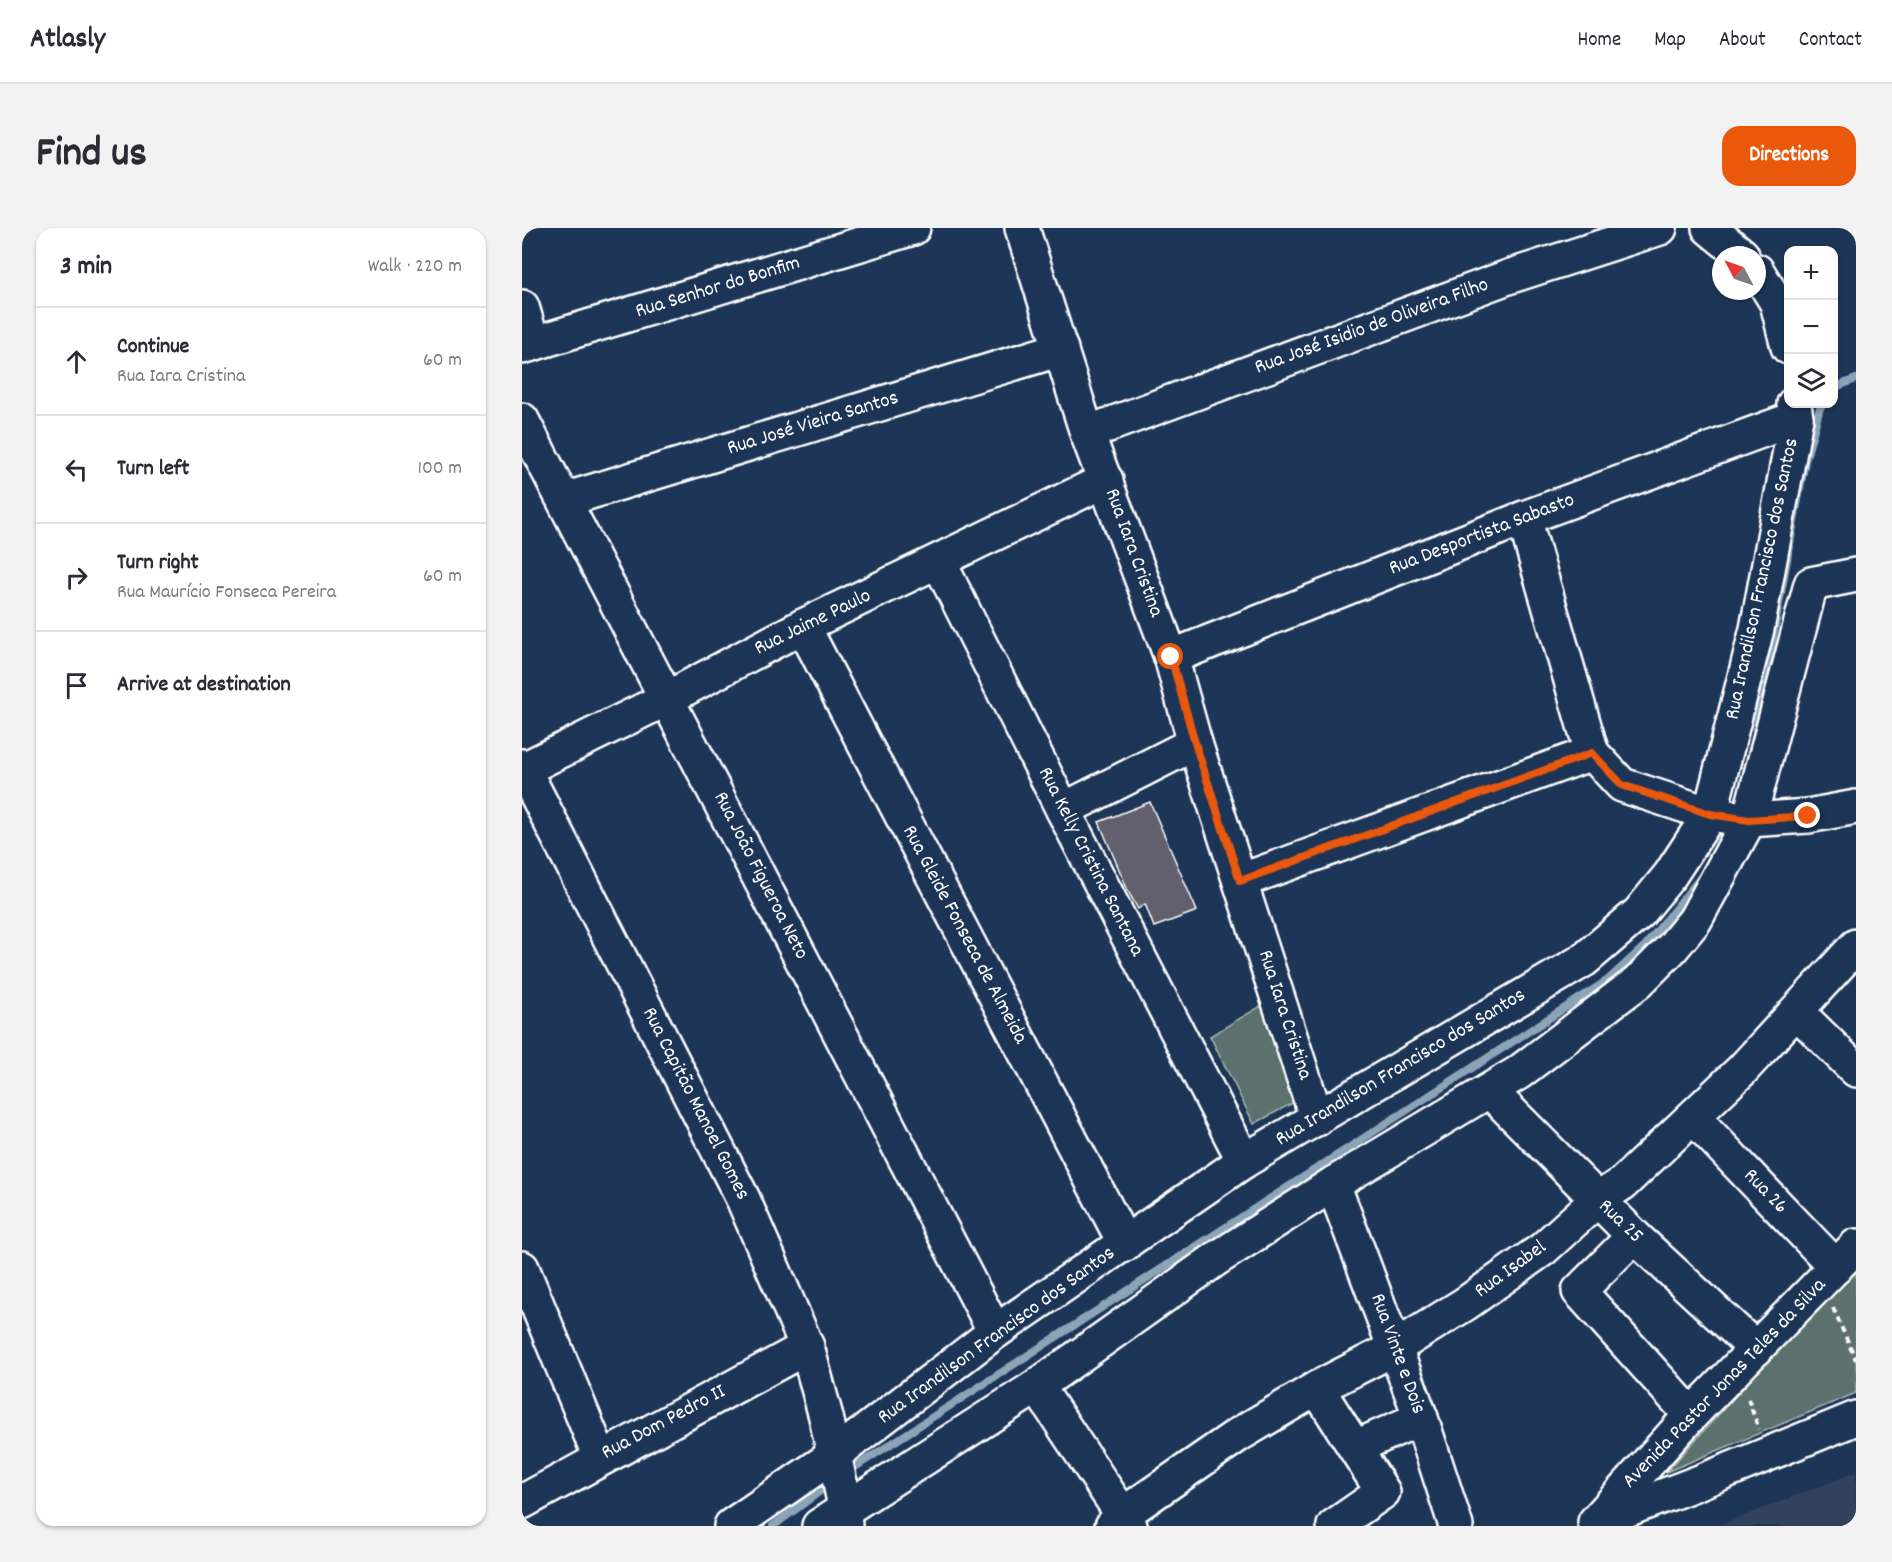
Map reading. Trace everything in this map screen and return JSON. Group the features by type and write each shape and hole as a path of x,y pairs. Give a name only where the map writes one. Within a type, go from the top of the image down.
{"street":[{"name":"Rua Senhor do Bonfim","path":"527,346 913,228"},
{"name":"Rua Iara Cristina","path":"1022,228 1087,433 1171,657 1195,743 1317,1119"},
{"name":"Rua José Isidio de Oliveira Filho","path":"1087,433 1508,277 1660,228"},
{"path":"1709,228 1731,246"},
{"path":"1766,285 1777,303 1784,330"},
{"path":"522,307 527,346"},
{"name":"Rua José Vieira Santos","path":"564,500 1061,349"},
{"name":"Rua Desportista Sabasto","path":"1171,657 1795,411"},
{"name":"Rua Irandilson Francisco dos Santos","path":"731,1526 833,1456 996,1332 1244,1161 1584,960 1639,913 1670,875 1710,814 1757,629 1795,411"},
{"name":"Rua João Figueroa Neto","path":"522,420 996,1332"},
{"name":"Rua Jaime Paulo","path":"523,768 668,698 803,626 1106,480"},
{"path":"1524,518 1592,753 1622,785 1710,814 1749,820 1808,816 1856,807"},
{"name":"Rua Kelly Cristina Santana","path":"939,562 1063,810 1244,1161"},
{"name":"Rua Irandilson Francisco dos Santos","path":"838,1515 1037,1386 1216,1260 1333,1184 1518,1074 1638,982 1672,948 1695,920 1749,820 1811,584 1856,575"},
{"name":"Rua Gleide Fonseca de Almeida","path":"803,626 1125,1244"},
{"path":"1063,810 1195,743"},
{"path":"1240,881 1592,753"},
{"name":"Rua Capitão Manoel Gomes","path":"523,768 743,1199 807,1347 826,1417 833,1456 838,1515"},
{"name":"Rua Isabel","path":"1121,1522 1238,1435 1317,1388 1393,1349 1465,1304 1543,1249 1597,1200 1623,1183 1742,1071 1856,946"},
{"path":"1796,1011 1856,1070"},
{"name":"Rua 25","path":"1490,1090 1634,1236 1746,1359"},
{"name":"Rua 26","path":"1693,1117 1838,1265"},
{"name":"Rua Vinte e Dois","path":"1333,1184 1376,1296 1393,1349 1421,1418 1456,1526"},
{"path":"1634,1236 1578,1291 1691,1416"},
{"name":"Avenida Pastor Jonas Teles da Silva","path":"1591,1524 1691,1416 1838,1265"},
{"path":"522,1269 600,1457"},
{"name":"Rua Dom Pedro II","path":"522,1502 600,1457 807,1347"},
{"path":"1037,1386 1121,1522"},
{"path":"1317,1388 1383,1492 1334,1526"},
{"path":"1356,1447 1421,1418"},
{"path":"1591,1524 1856,1418"}],"path":[{"path":"1838,1265 1856,1360"},
{"path":"1746,1359 1768,1455"}],"shaded area":[{"path":"1856,1472 1856,1526 1718,1526"}],"green space":[{"path":"1261,1006 1300,1099 1254,1124 1210,1036"},
{"path":"1856,1265 1856,1393 1666,1472"}],"building":[{"path":"1150,802 1197,911 1154,927 1145,904 1138,909 1129,893 1099,822"}],"waterway":[{"path":"1838,386 1856,379"},
{"path":"1756,730 1805,461 1820,408"},
{"path":"846,1473 1608,980 1645,946 1701,877"},
{"path":"773,1526 831,1483"}],"route":[{"path":"1171,657 1195,743 1240,881 1592,753 1622,785 1710,814 1749,820 1808,816"}]}
